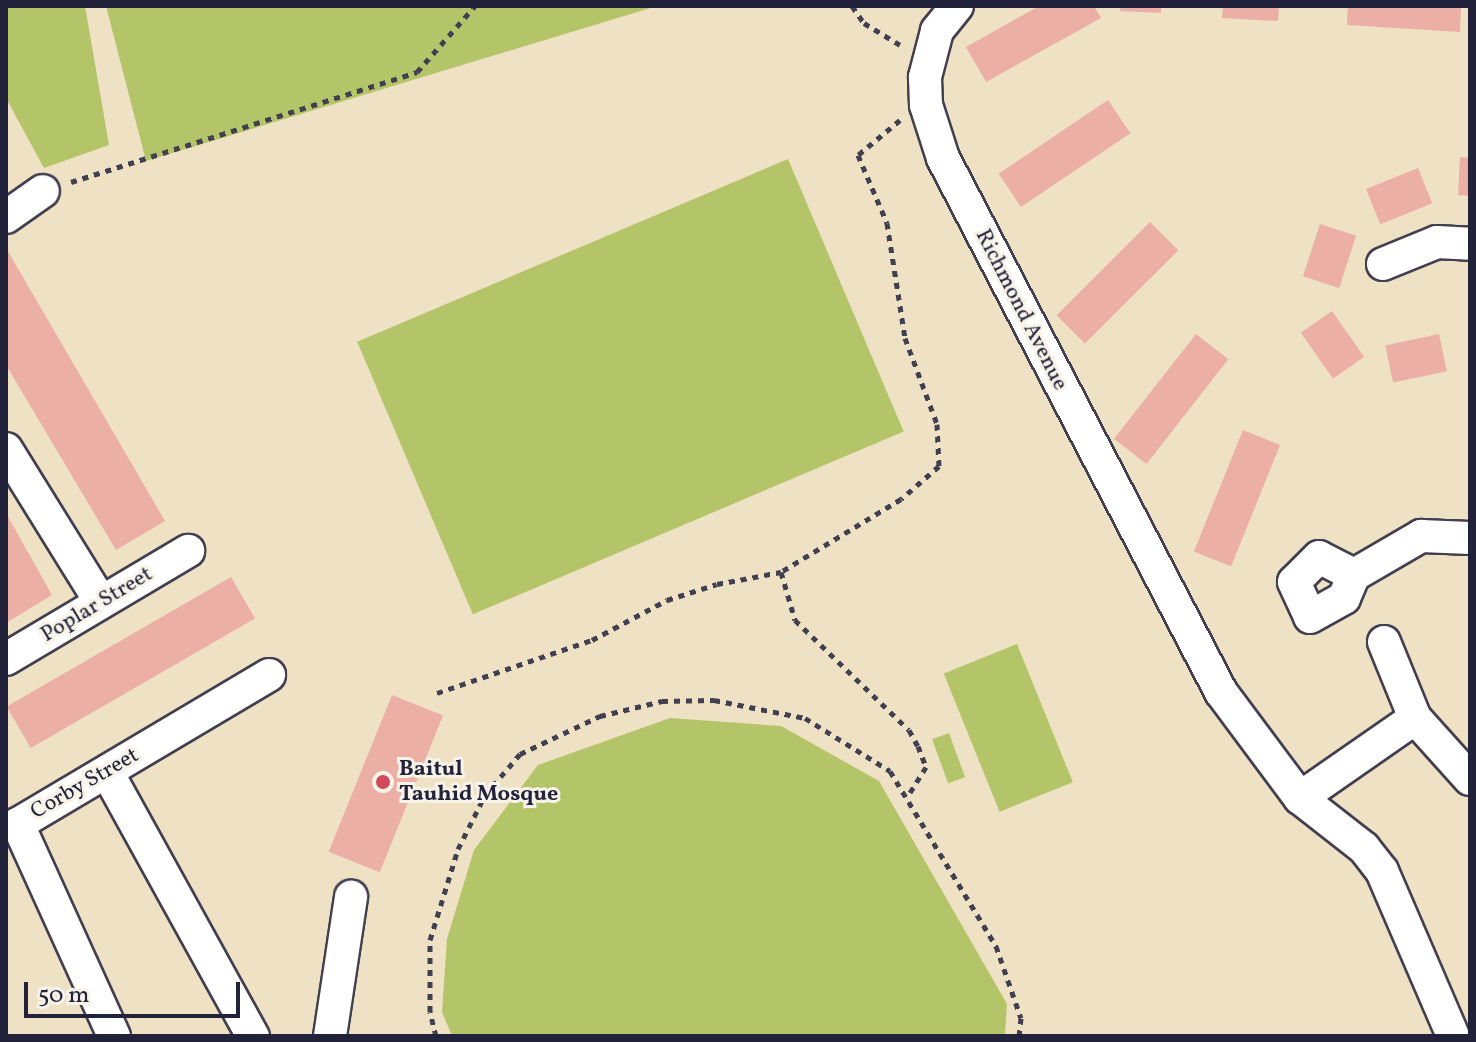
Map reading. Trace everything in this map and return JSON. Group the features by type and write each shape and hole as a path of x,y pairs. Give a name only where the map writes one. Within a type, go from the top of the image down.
{"street":[{"path":"926,69 937,31 957,6"},
{"name":"Richmond Avenue","path":"926,69 926,105 943,158 1174,607 1221,692 1300,798 1364,848 1382,871 1453,1036"},
{"path":"6,217 43,191"},
{"path":"1383,264 1437,242 1470,244"},
{"path":"6,449 101,602"},
{"path":"1354,575 1421,536 1470,538"},
{"name":"Poplar Street","path":"6,659 188,551"},
{"path":"1384,642 1415,718 1470,779"},
{"name":"Corby Street","path":"114,1036 18,824 269,675"},
{"path":"1300,798 1415,718"},
{"path":"107,772 253,1036"},
{"path":"330,1036 351,897"}],"path":[{"path":"43,191 417,72 475,6"},
{"path":"437,693 592,640 667,600 717,584 781,572 889,506 939,466 937,424 905,338 887,223 858,155 897,127 912,91 926,69 864,23 852,6"},
{"path":"781,572 795,620 909,730 918,746 926,767 907,797"},
{"path":"436,1036 430,1012 430,940 458,849 485,795 520,754 600,716 662,701 714,700 805,718 890,771 996,946 1021,1018 1019,1036"}],"green space":[{"path":"6,6 85,6 109,145 44,168 6,98"},
{"path":"106,6 657,6 146,161"},
{"path":"788,159 904,431 473,614 357,342"},
{"path":"1017,644 1073,782 1000,812 944,674"},
{"path":"670,718 781,726 879,781 1007,1004 1005,1036 452,1036 442,1012 447,939 474,850 538,765"},
{"path":"949,733 965,777 948,783 932,739"}],"building":[{"path":"1039,6 1094,6 1101,18 986,82 966,47"},
{"path":"1121,6 1161,6 1161,13 1120,11"},
{"path":"1223,6 1279,6 1278,21 1222,18"},
{"path":"1348,6 1461,6 1460,32 1347,25"},
{"path":"1108,100 1130,133 1021,207 999,174"},
{"path":"1460,157 1470,158 1470,196 1458,195"},
{"path":"1418,168 1432,203 1380,224 1366,189"},
{"path":"1150,222 1178,250 1085,344 1057,315"},
{"path":"1320,224 1356,236 1339,288 1303,276"},
{"path":"6,248 165,521 116,550 6,365"},
{"path":"1332,311 1364,357 1333,379 1301,333"},
{"path":"1196,334 1228,359 1146,464 1114,439"},
{"path":"1439,334 1447,371 1393,383 1385,345"},
{"path":"1243,430 1280,445 1231,566 1194,551"},
{"path":"6,513 52,595 6,623"},
{"path":"231,577 255,619 31,748 7,706"},
{"name":"Baitul Tauhid Mosque","path":"392,695 443,716 380,872 329,852"}],"place":[{"name":"Baitul Tauhid Mosque","path":"383,782"}]}
